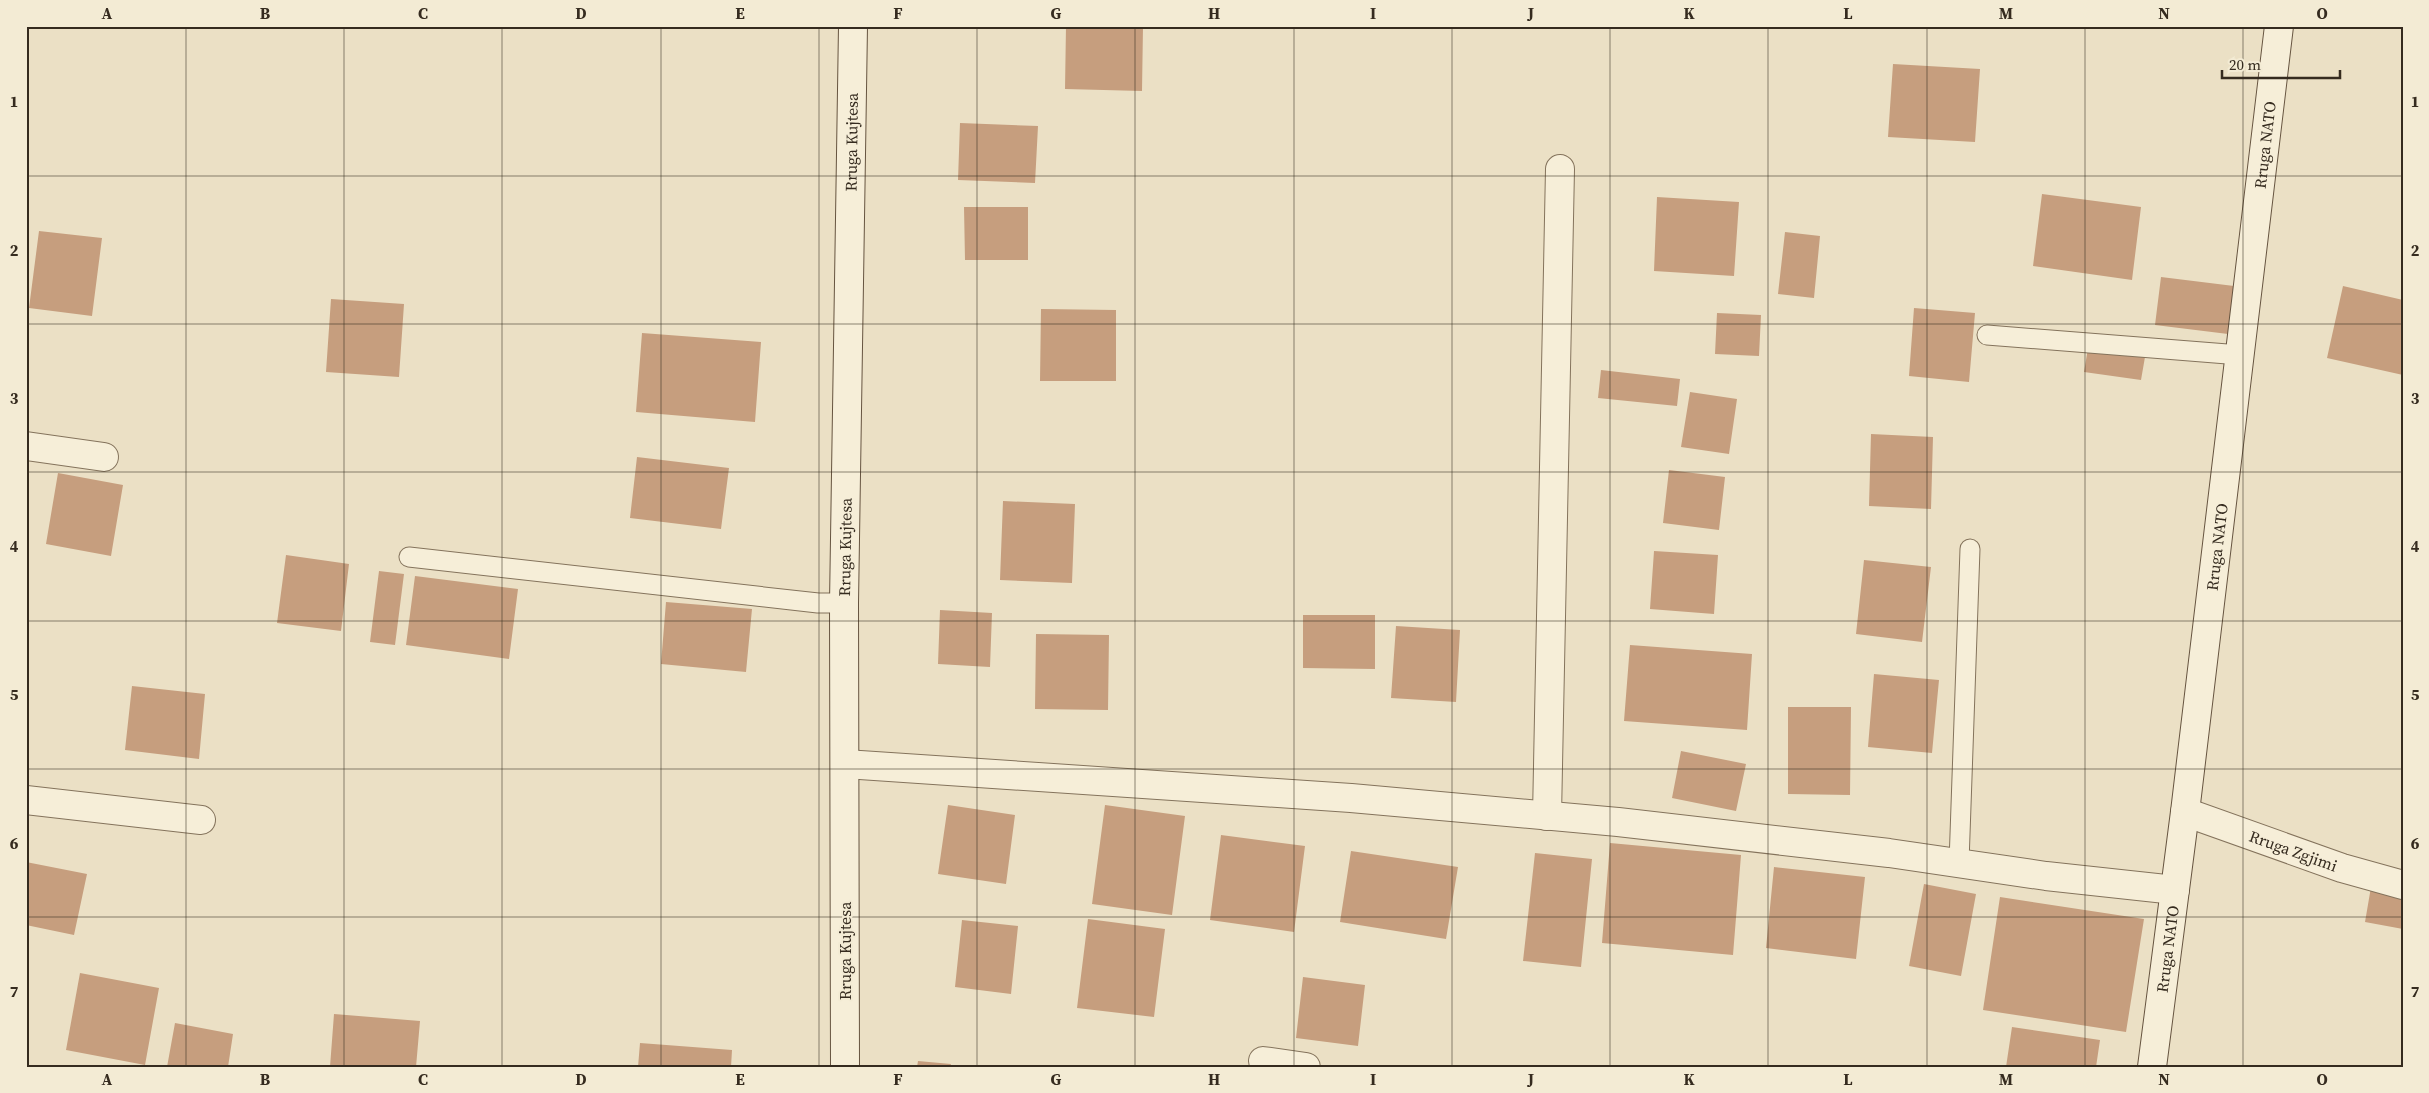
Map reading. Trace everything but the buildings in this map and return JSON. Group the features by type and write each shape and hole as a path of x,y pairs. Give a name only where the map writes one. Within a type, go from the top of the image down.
{"street":[{"name":"Rruga Kujtesa","path":"845,1067 844,602 853,26"},
{"name":"Rruga NATO","path":"2152,1067 2185,812 2279,26"},
{"path":"1547,816 1560,169"},
{"path":"26,446 104,457"},
{"path":"845,764 1351,798 1547,816 1870,850 2046,876 2175,890"},
{"path":"26,800 201,820"},
{"name":"Rruga Zgjimi","path":"2185,812 2342,868 2403,885"},
{"path":"1263,1061 1306,1067"}],"lane":[{"path":"1987,335 2240,355"},
{"path":"1959,863 1970,549"},
{"path":"410,557 818,602 844,602"}]}
